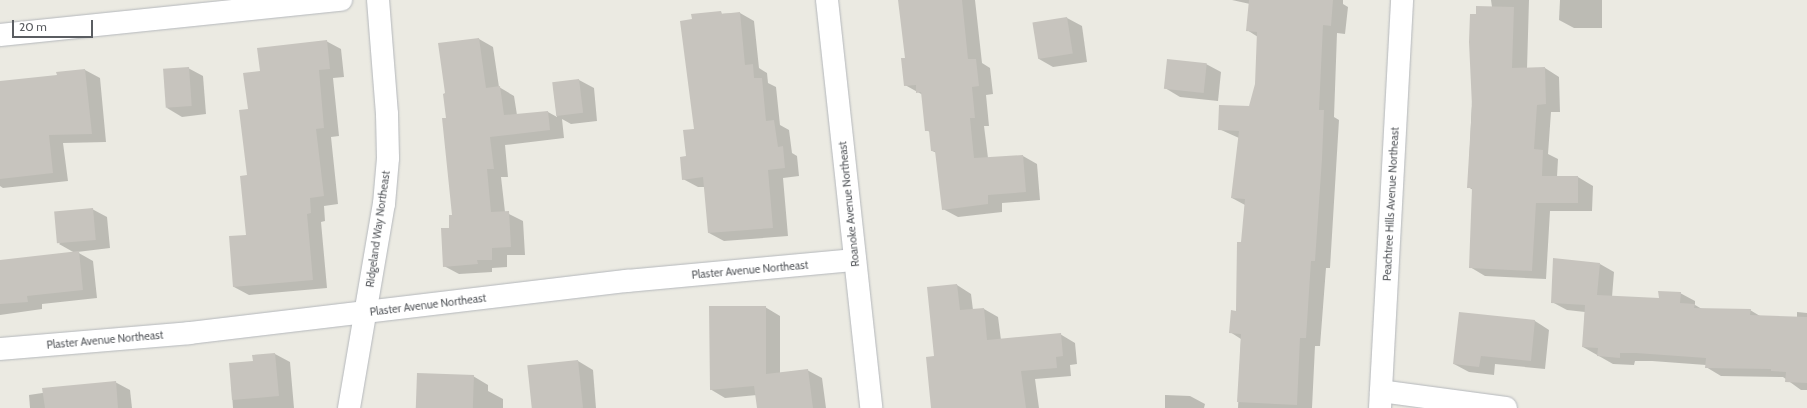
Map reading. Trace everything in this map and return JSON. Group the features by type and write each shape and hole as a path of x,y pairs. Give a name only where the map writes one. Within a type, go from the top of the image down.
{"street":[{"path":"0,35 341,0"},
{"name":"Ridgeland Way Northeast","path":"350,408 384,204 388,158 388,114 378,0"},
{"name":"Roanoke Avenue Northeast","path":"827,0 870,408"},
{"name":"Peachtree Hills Avenue Northeast","path":"1380,399 1402,0"},
{"name":"Plaster Avenue Northeast","path":"0,349 189,333 627,281 855,260"},
{"path":"1380,399 1506,408"}],"building":[{"path":"898,0 962,0 968,59 976,59 979,86 972,87 975,118 970,118 974,158 1023,155 1026,192 988,195 988,204 942,210 935,151 931,151 929,131 925,131 921,92 916,93 916,85 904,86 901,58 905,58"},
{"path":"1249,0 1333,0 1331,26 1323,25 1319,110 1324,110 1322,159 1315,261 1311,261 1306,338 1300,338 1297,405 1237,402 1241,334 1229,333 1231,310 1236,311 1237,242 1241,242 1245,199 1231,198 1239,131 1218,130 1219,105 1249,106 1255,84 1257,32 1246,31"},
{"path":"1476,6 1514,7 1512,68 1545,67 1546,104 1537,105 1534,149 1543,150 1542,176 1578,176 1578,203 1536,203 1532,271 1469,268 1472,188 1467,188 1472,106 1469,42 1470,14 1476,14"},
{"path":"721,11 722,14 740,12 745,65 753,64 754,78 762,78 766,121 774,120 778,147 783,146 785,168 768,170 773,228 708,233 703,177 682,180 680,157 686,156 683,130 694,129 680,21 692,19 691,14"},
{"path":"1067,17 1073,54 1038,59 1032,22"},
{"path":"479,38 486,88 500,86 504,115 548,111 550,130 490,137 494,169 487,169 491,212 509,211 511,247 492,248 492,260 477,260 478,264 443,267 441,228 449,228 449,215 452,215 442,118 446,118 443,94 445,93 438,43"},
{"path":"327,40 330,69 319,70 324,128 316,129 324,196 310,198 311,213 307,214 313,280 233,287 229,236 246,235 240,176 247,175 239,110 248,109 243,73 260,71 257,48"},
{"path":"1167,59 1207,63 1204,93 1164,89"},
{"path":"189,67 192,106 166,108 163,69"},
{"path":"85,69 92,134 49,135 53,173 0,179 0,81 57,75 56,72"},
{"path":"579,79 583,113 556,116 552,82"},
{"path":"93,208 96,240 57,243 54,211"},
{"path":"79,251 83,290 27,296 28,302 0,304 0,260"},
{"path":"1553,258 1600,263 1597,295 1659,298 1658,291 1681,292 1680,303 1695,304 1694,308 1751,309 1750,315 1807,317 1807,383 1785,382 1786,372 1771,371 1771,369 1705,368 1706,358 1636,353 1620,353 1620,358 1597,356 1598,348 1582,347 1585,305 1551,303"},
{"path":"957,284 960,310 984,308 987,340 1061,333 1063,356 1056,357 1057,368 1021,371 1026,408 931,408 926,357 934,356 927,287"},
{"path":"709,306 766,306 766,374 808,369 813,408 757,408 754,386 710,390"},
{"path":"1459,312 1535,320 1531,361 1481,356 1479,367 1453,364"},
{"path":"275,353 279,396 232,400 229,363 253,361 252,355"},
{"path":"578,360 583,408 532,408 527,365"},
{"path":"417,373 474,375 473,408 416,408"},
{"path":"116,381 118,408 45,408 42,388"}]}
